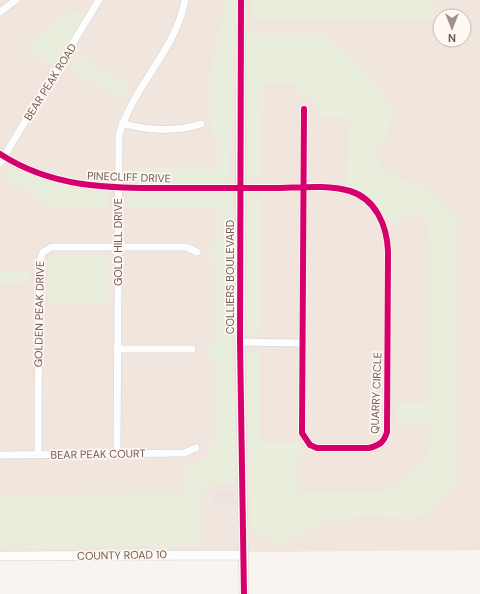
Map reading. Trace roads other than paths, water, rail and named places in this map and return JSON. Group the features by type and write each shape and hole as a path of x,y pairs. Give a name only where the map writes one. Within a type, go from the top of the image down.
{"street":[{"path":"0,12 16,0"},
{"name":"BEAR PEAK ROAD","path":"1,158 99,0"},
{"name":"GOLD HILL DRIVE","path":"117,454 119,135 122,123 138,90 177,28 185,0"},
{"name":"COLLIERS BOULEVARD","path":"241,0 240,342 244,594"},
{"path":"304,109 304,188"},
{"path":"122,123 146,128 188,128 201,124"},
{"name":"PINECLIFF DRIVE","path":"1,158 24,168 70,183 104,188 241,188"},
{"name":"QUARRY CIRCLE","path":"241,188 304,188 333,188 351,192 369,203 377,212 386,231 388,251 387,432 384,441 377,446 369,448 317,448 310,445 305,440 302,433 304,188"},
{"name":"GOLDEN PEAK DRIVE","path":"38,455 40,257 44,250 52,247 118,246 186,247 197,252"},
{"path":"240,342 302,343"},
{"path":"117,349 192,349"},
{"name":"BEAR PEAK COURT","path":"0,455 184,453 196,448"},
{"name":"COUNTY ROAD 10","path":"0,556 244,555"}]}
